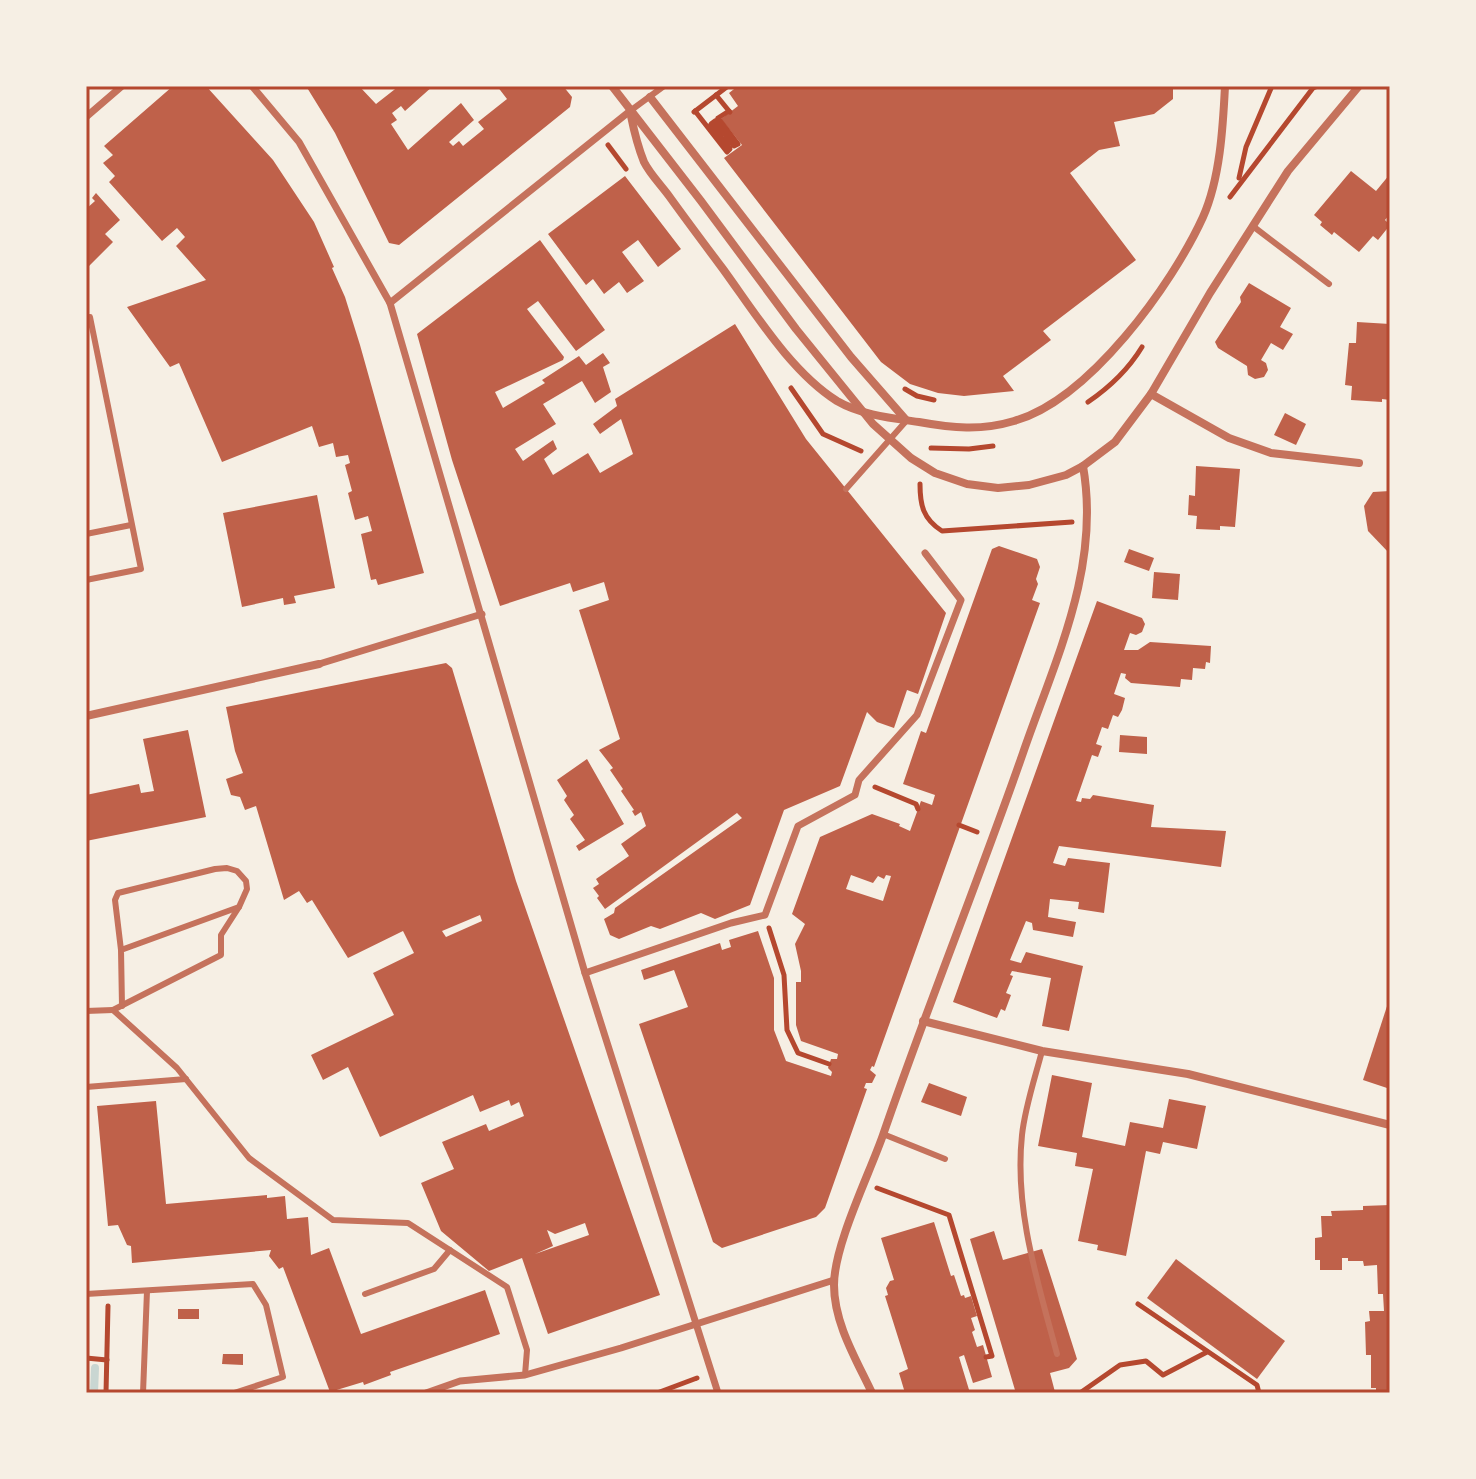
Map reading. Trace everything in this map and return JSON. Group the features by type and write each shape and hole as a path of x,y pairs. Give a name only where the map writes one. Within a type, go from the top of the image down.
{"street":[{"path":"86,117 122,86"},
{"path":"252,86 299,142 390,303 585,973 718,1393"},
{"path":"612,86 838,383 873,424 911,458 935,473 967,484 998,488 1029,485 1066,475 1115,442 1151,394 1210,293 1288,171 1359,86"},
{"path":"630,111 634,135 645,164 760,320 814,385 863,412 949,428 977,428 1016,421 1044,408 1065,394 1123,342 1174,268 1204,214 1223,127 1225,86"},
{"path":"650,97 851,357 907,420"},
{"path":"390,303 630,111"},
{"path":"1151,394 1229,438 1271,453 1359,463"},
{"path":"872,1393 839,1320 834,1280 838,1260 923,1021 993,838 1080,588 1089,522 1083,466"},
{"path":"585,973 731,923 765,915 798,826 855,795 859,780 917,715 961,600 925,553"},
{"path":"86,716 319,664 482,614"},
{"path":"923,1021 1042,1051 1188,1074 1390,1125"},
{"path":"426,1393 460,1381 525,1375 696,1325 834,1280"}],"lane":[{"path":"630,111 664,86"},
{"path":"1254,227 1329,284"},
{"path":"86,580 141,569 90,317"},
{"path":"846,489 907,420"},
{"path":"86,534 131,525"},
{"path":"86,1011 113,1010 122,1006 221,955 221,935 247,889 246,881 237,871 227,868 118,893 115,900 121,950 122,1006"},
{"path":"121,950 239,907"},
{"path":"113,1010 177,1068 249,1158 333,1220 408,1223 507,1287 527,1350 525,1375"},
{"path":"1042,1051 1022,1133 1020,1175 1029,1252 1057,1354"},
{"path":"86,1087 186,1079"},
{"path":"883,1134 945,1159"},
{"path":"365,1294 434,1269 450,1250"},
{"path":"86,1294 253,1284 266,1305 283,1377 234,1393"},
{"path":"143,1393 147,1291"}],"path":[{"path":"686,118 728,86"},
{"path":"1238,183 1246,147 1272,86"},
{"path":"695,111 727,152 730,149 711,124 715,121 734,146 738,144 718,118 729,111 716,95"},
{"path":"933,403 935,392"},
{"path":"823,434 872,456"},
{"path":"925,448 969,449"},
{"path":"920,494 925,516 942,531 1089,522"},
{"path":"859,780 916,804 918,809"},
{"path":"765,915 784,975 787,1030 798,1053 829,1064"},
{"path":"865,1184 949,1215 992,1356 986,1357"},
{"path":"106,1393 109,1293"},
{"path":"1138,1304 1257,1385 1259,1393"},
{"path":"1080,1393 1120,1365 1146,1361 1163,1375 1207,1352"},
{"path":"86,1358 107,1360"},
{"path":"657,1393 711,1373"}],"building":[{"path":"173,86 206,86 273,160 314,222 345,297 424,573 378,585 376,579 371,580 361,534 372,531 368,516 355,520 348,493 352,491 345,465 350,463 348,455 336,457 333,443 319,447 312,426 222,462 179,363 170,367 127,307 206,280 176,246 185,237 177,228 162,241 109,182 115,176 103,163 113,155 104,146"},
{"path":"306,86 359,86 376,104 399,86 433,86 405,111 401,106 392,113 397,120 391,124 408,150 461,103 474,120 449,142 453,146 459,141 463,146 484,129 478,122 507,99 497,86 563,86 572,97 570,107 399,245 389,243 335,133"},
{"path":"738,86 1173,86 1173,99 1154,114 1114,122 1120,146 1099,150 1070,173 1136,260 1043,331 1051,340 1003,376 1014,391 964,396 938,393 910,384 881,362 724,158 742,145 721,119 738,106 729,93"},
{"path":"1351,171 1376,191 1390,174 1390,214 1385,220 1390,225 1378,240 1373,236 1359,252 1334,232 1332,235 1314,215"},
{"path":"625,176 681,249 658,267 638,240 622,252 644,281 627,293 619,282 604,294 593,279 586,285 548,234"},
{"path":"96,193 120,220 105,234 113,242 86,269 86,209 95,201 92,198"},
{"path":"540,240 605,330 576,351 538,301 527,309 564,357 563,360 495,392 503,408 545,383 542,380 579,356 586,365 603,353 610,363 603,367 611,392 595,403 582,381 543,404 556,424 515,449 523,461 553,440 557,449 544,459 553,475 588,453 600,473 633,454 621,419 600,434 593,424 617,406 615,399 735,324 806,439 946,613 918,694 907,690 894,728 877,722 867,712 840,786 784,810 750,905 715,919 701,913 660,929 651,926 619,939 610,935 604,919 614,913 615,908 742,818 737,813 605,909 597,898 599,896 593,888 599,884 596,879 629,856 621,844 646,826 641,812 635,816 610,770 613,768 599,750 620,739 579,610 609,600 604,582 573,592 570,583 500,606 452,460 417,334"},
{"path":"1249,283 1291,308 1280,327 1293,334 1283,350 1271,343 1261,360 1268,370 1264,377 1255,379 1248,375 1247,366 1218,348 1215,342 1241,302 1240,297"},
{"path":"1357,322 1390,324 1390,400 1351,400 1352,386 1345,385 1349,343 1356,343"},
{"path":"1285,413 1306,424 1296,445 1274,435"},
{"path":"1196,466 1240,469 1235,527 1196,529 1197,516 1188,515 1189,495 1195,496"},
{"path":"1390,491 1390,554 1368,531 1364,506 1373,492"},
{"path":"317,495 335,588 294,596 296,603 284,605 283,598 242,607 223,513"},
{"path":"999,546 1037,559 1040,567 1036,579 1038,584 1032,600 1040,603 874,1067 870,1070 876,1075 872,1083 866,1083 864,1088 867,1089 825,1208 816,1217 722,1248 713,1242 639,1024 688,1007 674,970 644,980 641,970 720,943 722,950 731,947 729,940 758,931 774,978 774,1030 786,1061 831,1076 828,1068 831,1059 837,1059 838,1054 801,1041 796,1025 796,982 801,982 801,971 795,944 805,924 792,914 820,837 872,814 910,831 921,801 932,805 935,795 903,784 921,731 926,733 992,549","holes":["851,875 873,883 878,876 884,879 886,875 891,876 883,901 846,889"]},
{"path":"1129,549 1154,558 1149,571 1124,562"},
{"path":"1154,572 1180,574 1178,600 1152,598"},
{"path":"1097,601 1142,618 1145,624 1142,632 1136,635 1130,633 1124,650 1138,650 1150,642 1211,646 1210,663 1206,662 1205,669 1193,668 1192,680 1181,679 1180,687 1131,683 1125,678 1126,674 1121,673 1114,694 1125,698 1122,710 1118,717 1113,715 1108,729 1102,727 1096,744 1102,746 1098,757 1092,755 1076,801 1090,799 1093,795 1154,805 1151,827 1226,831 1221,867 1059,846 1053,863 1065,866 1068,858 1110,863 1104,913 1078,909 1079,902 1050,899 1048,917 1076,922 1073,937 1033,930 1032,923 1026,921 1010,960 1021,963 1026,952 1083,966 1069,1031 1042,1026 1051,978 1012,971 1006,993 1011,995 1005,1011 1001,1009 997,1018 953,1002"},
{"path":"446,663 452,668 516,881 660,1295 548,1334 522,1258 489,1271 441,1231 421,1183 454,1169 442,1142 486,1124 489,1131 524,1116 519,1102 511,1106 509,1100 480,1112 473,1095 380,1137 348,1067 323,1080 311,1055 394,1015 373,973 414,953 403,931 348,958 312,900 307,903 299,891 284,900 256,806 245,810 240,797 231,795 226,779 243,773 226,707","holes":["480,915 482,921 446,937 442,931","585,1223 589,1235 535,1254 553,1246 547,1230 555,1234"]},
{"path":"188,730 206,817 86,841 86,795 139,784 141,793 154,791 143,739"},
{"path":"1120,735 1147,737 1147,754 1119,752"},
{"path":"587,759 624,824 579,851 576,846 585,840 570,819 574,815 564,800 567,796 557,780"},
{"path":"1390,1000 1390,1089 1363,1080"},
{"path":"1052,1075 1092,1083 1082,1137 1125,1146 1130,1122 1163,1128 1169,1099 1206,1106 1197,1149 1163,1142 1160,1154 1146,1151 1126,1256 1097,1250 1098,1245 1078,1241 1093,1169 1075,1166 1077,1153 1038,1146"},
{"path":"929,1083 967,1097 961,1116 921,1102"},
{"path":"156,1101 166,1204 285,1196 287,1219 308,1217 311,1255 329,1248 361,1334 485,1290 500,1334 390,1372 391,1375 364,1385 363,1382 330,1392 283,1267 279,1269 269,1256 271,1250 132,1263 131,1246 127,1245 118,1225 108,1226 97,1106"},
{"path":"1390,1205 1390,1393 1376,1393 1376,1388 1371,1388 1371,1355 1366,1355 1365,1322 1370,1321 1369,1311 1384,1311 1383,1294 1378,1294 1377,1265 1364,1266 1363,1261 1342,1258 1342,1270 1320,1270 1320,1260 1315,1260 1315,1238 1322,1237 1321,1216 1332,1216 1331,1211"},
{"path":"934,1222 951,1276 954,1275 961,1296 971,1296 977,1316 971,1318 975,1330 972,1332 977,1347 983,1345 992,1377 973,1383 964,1355 959,1357 970,1393 905,1393 899,1373 908,1369 885,1296 888,1295 886,1288 894,1280 881,1238"},
{"path":"994,1231 1003,1260 1042,1249 1077,1359 1069,1368 1050,1373 1055,1392 1023,1393 1015,1390 970,1239"},
{"path":"1176,1259 1285,1341 1257,1379 1147,1298"},
{"path":"178,1309 199,1309 199,1319 178,1319"},
{"path":"223,1354 243,1354 243,1365 222,1364"}],"waterway":[{"path":"94,1393 95,1368"}]}
